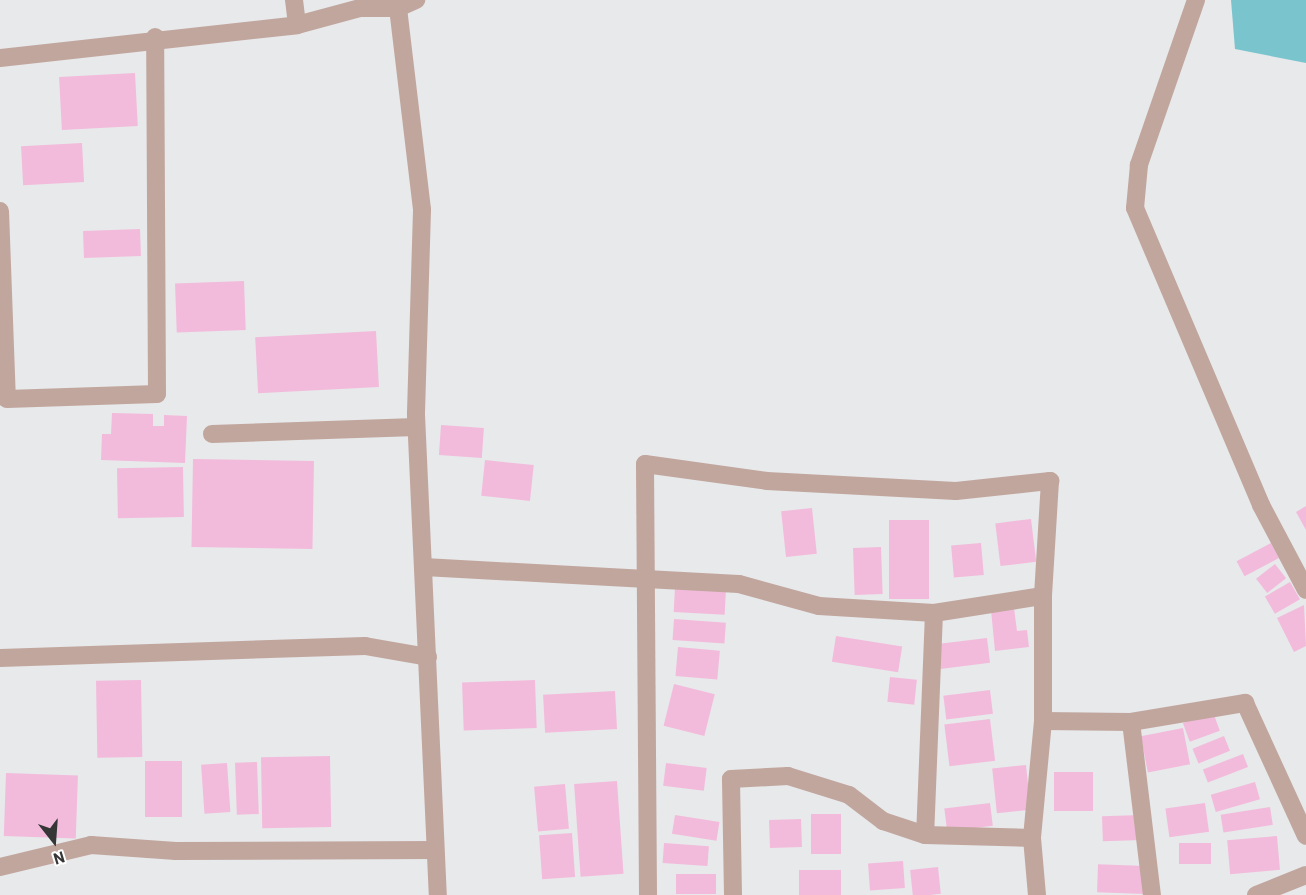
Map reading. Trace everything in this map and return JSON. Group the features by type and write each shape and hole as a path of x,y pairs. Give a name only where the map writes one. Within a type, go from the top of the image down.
{"street":[{"path":"294,0 297,25"},
{"path":"0,58 155,37 297,25 360,9 398,8 416,0"},
{"path":"1196,0 1139,165 1135,208 1261,505 1306,590"},
{"path":"398,8 422,210 416,427 438,895"},
{"path":"0,211 3,399 157,394 155,37"},
{"path":"212,434 416,427"},
{"path":"648,895 645,464 767,481 956,491 1050,480 1043,596 1043,721 1032,838 1036,895"},
{"path":"424,567 739,584 819,606 886,614 934,613 1043,596"},
{"path":"925,835 934,613"},
{"path":"0,658 365,646 428,657"},
{"path":"1043,721 1131,722 1245,703 1306,836"},
{"path":"1131,722 1152,895"},
{"path":"733,895 731,779 788,776 849,795 883,821 925,835 1032,838"},
{"path":"0,867 91,845 176,851 435,850"},
{"path":"1256,895 1306,875"}],"water":[{"path":"1231,0 1306,0 1306,63 1235,49"}],"building":[{"path":"135,73 138,126 62,130 59,77"},
{"path":"82,143 84,182 23,185 21,146"},
{"path":"140,229 141,256 84,258 83,231"},
{"path":"244,281 246,330 177,332 175,283"},
{"path":"376,331 379,387 258,393 255,337"},
{"path":"112,413 153,414 153,426 164,426 164,415 187,416 185,463 101,460 102,434 111,434"},
{"path":"441,425 484,428 482,458 439,455"},
{"path":"193,459 314,461 312,549 191,547"},
{"path":"485,460 534,465 530,501 481,496"},
{"path":"183,467 184,517 118,518 117,468"},
{"path":"1306,506 1306,530 1296,512"},
{"path":"812,508 817,554 786,557 781,511"},
{"path":"1031,519 1036,562 1001,566 995,523"},
{"path":"889,520 929,520 929,599 889,599"},
{"path":"981,543 984,575 954,577 951,546"},
{"path":"1271,543 1279,558 1245,576 1237,561"},
{"path":"881,547 883,594 855,595 853,548"},
{"path":"1275,564 1286,578 1267,593 1256,579"},
{"path":"1290,582 1300,599 1275,614 1265,596"},
{"path":"675,587 726,590 725,615 674,612"},
{"path":"1304,605 1306,646 1294,652 1277,618"},
{"path":"1014,608 1017,631 1027,630 1029,647 995,651 991,610"},
{"path":"674,619 726,623 724,644 673,640"},
{"path":"836,636 902,646 898,672 832,662"},
{"path":"987,638 990,663 940,669 937,644"},
{"path":"678,647 720,651 717,680 675,676"},
{"path":"890,677 917,680 914,705 887,702"},
{"path":"141,680 142,757 97,758 96,681"},
{"path":"535,680 537,728 464,731 462,683"},
{"path":"674,684 715,694 704,736 664,726"},
{"path":"990,690 993,714 946,720 943,696"},
{"path":"615,691 617,729 545,733 543,695"},
{"path":"1213,712 1220,731 1190,742 1183,723"},
{"path":"990,719 995,761 949,766 944,725"},
{"path":"1183,728 1190,764 1148,773 1141,736"},
{"path":"1224,736 1230,751 1198,764 1192,749"},
{"path":"1243,754 1248,767 1208,782 1203,769"},
{"path":"330,756 331,827 262,828 261,757"},
{"path":"145,761 182,761 182,817 145,817"},
{"path":"257,762 259,814 237,815 235,763"},
{"path":"227,763 230,812 204,814 201,765"},
{"path":"666,763 707,768 704,791 663,786"},
{"path":"1026,765 1031,810 997,813 992,769"},
{"path":"1054,772 1093,772 1093,811 1054,811"},
{"path":"6,773 78,776 76,838 4,836"},
{"path":"617,781 623,874 581,877 574,784"},
{"path":"1255,782 1260,799 1216,812 1211,795"},
{"path":"565,784 569,829 538,832 534,787"},
{"path":"990,803 993,826 947,831 944,809"},
{"path":"1205,803 1209,832 1169,837 1165,809"},
{"path":"1270,807 1273,825 1223,833 1221,815"},
{"path":"811,814 841,814 841,854 811,854"},
{"path":"675,815 719,822 716,841 672,834"},
{"path":"1141,815 1142,840 1103,841 1102,816"},
{"path":"801,819 802,847 770,848 769,820"},
{"path":"572,833 575,877 542,879 539,835"},
{"path":"1277,836 1280,870 1230,874 1227,840"},
{"path":"664,843 709,846 707,866 663,863"},
{"path":"1179,843 1211,843 1211,864 1179,864"},
{"path":"903,861 905,888 870,890 868,863"},
{"path":"1098,864 1146,866 1145,894 1097,892"},
{"path":"938,867 941,894 913,895 910,870"},
{"path":"799,870 841,870 841,895 799,895"},
{"path":"676,874 716,874 716,894 676,894"}]}
